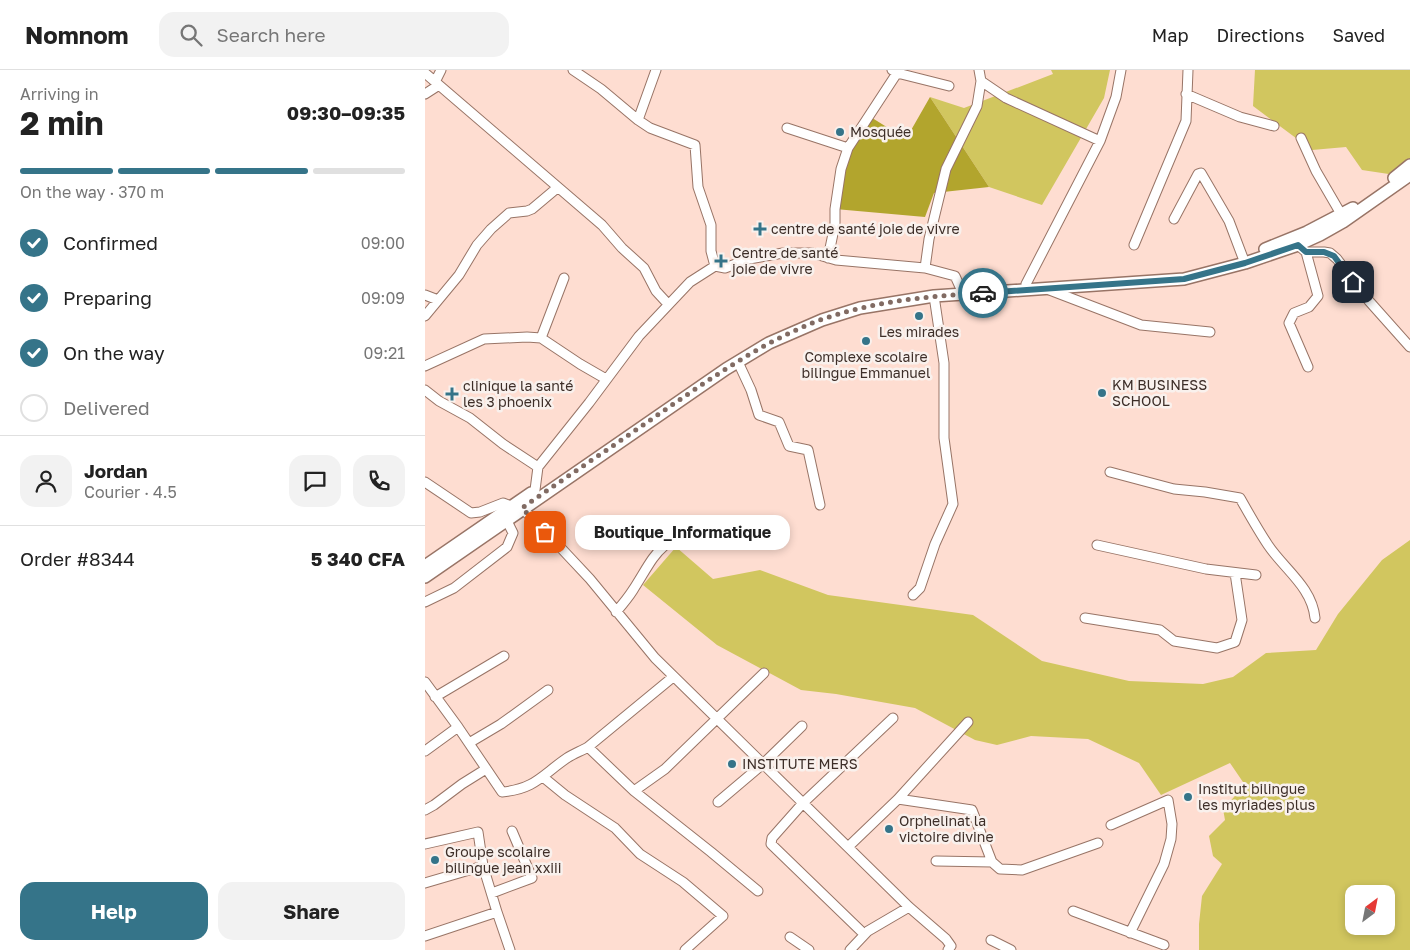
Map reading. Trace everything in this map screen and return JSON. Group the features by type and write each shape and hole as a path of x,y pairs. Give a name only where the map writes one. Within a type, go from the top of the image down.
{"main road":[{"path":"425,566 738,362 769,344 821,320 860,308 934,296 1046,289 1167,275 1243,258 1307,232 1358,205 1410,173"},
{"path":"425,577 507,519 517,506 535,490 726,361 764,339 814,316 851,303 906,293 961,287 1184,279 1302,249 1343,222 1410,173"}],"street":[{"path":"425,94 437,83 441,70"},
{"path":"573,70 587,74 601,89 650,128 695,145 698,187 711,225 711,251 715,266"},
{"path":"638,120 657,70"},
{"path":"925,268 929,239 946,169 977,106 981,81 979,70"},
{"path":"1026,284 1100,141 1116,96 1121,70"},
{"path":"1135,245 1186,121 1188,70"},
{"path":"828,258 835,224 835,209 841,169 849,148 896,71 949,86"},
{"path":"425,73 602,225 643,268 656,291 668,304"},
{"path":"981,81 1006,98 1100,141"},
{"path":"1187,94 1240,117 1274,126"},
{"path":"787,128 849,148"},
{"path":"1301,138 1316,171 1341,214"},
{"path":"1174,219 1198,174 1201,173 1229,221 1243,258"},
{"path":"425,316 459,275 477,245 507,215 532,209 557,188"},
{"path":"1308,367 1289,323 1294,313 1309,306 1318,296 1302,249 1330,253 1337,259 1364,295 1410,347"},
{"path":"535,490 538,467 639,336 690,282 715,266 725,268 749,259 783,253 812,253 828,258 925,268 955,276 961,287"},
{"path":"541,338 564,278"},
{"path":"1046,289 1141,324 1211,332"},
{"path":"425,296 438,300"},
{"path":"913,595 920,588 935,544 953,504 944,438 944,363 934,296"},
{"path":"425,366 484,339 541,338 606,379"},
{"path":"738,362 751,390 759,415 779,422 789,446 807,450 820,505"},
{"path":"425,390 439,401 470,418 503,444 538,467"},
{"path":"1110,472 1184,491 1205,492 1240,498 1269,546 1307,591 1315,618"},
{"path":"425,482 471,513 480,512 503,503 517,506 560,547 639,641 673,677 909,907 946,939 951,949"},
{"path":"425,602 455,588 507,547 513,533 507,519"},
{"path":"616,612 633,591 648,563 661,548 674,538 703,531"},
{"path":"1097,545 1206,570 1256,575"},
{"path":"1085,618 1160,630 1174,641 1217,648 1235,642 1242,620 1235,573"},
{"path":"435,697 504,656"},
{"path":"634,791 661,772 764,673"},
{"path":"425,682 459,727 502,792 523,789 543,777 567,758 588,748 673,677"},
{"path":"469,743 501,724 547,690"},
{"path":"864,934 771,844 771,838 803,803 893,718"},
{"path":"848,847 898,799 968,722"},
{"path":"718,802 763,764 802,726"},
{"path":"425,752 459,727"},
{"path":"588,748 634,791 757,891"},
{"path":"425,810 486,769"},
{"path":"543,777 565,795 615,828 640,854 683,882 723,916 685,950"},
{"path":"898,799 972,810 992,862 1000,869 1022,870 1097,843"},
{"path":"1111,825 1168,800 1172,824 1171,839 1164,864 1130,934"},
{"path":"492,893 532,878 512,831"},
{"path":"425,844 478,832 483,866 510,950"},
{"path":"936,861 992,862"},
{"path":"425,883 483,866"},
{"path":"850,950 864,934 909,907"},
{"path":"1073,911 1163,945"},
{"path":"425,936 497,912"},
{"path":"790,938 809,950"},
{"path":"991,940 1011,950"}],"shaded area":[{"path":"1051,70 1110,70 1104,98 1042,205 989,187 930,97 964,108 1053,74"},
{"path":"1255,70 1410,70 1410,175 1402,176 1362,170 1346,147 1312,150 1253,106"},
{"path":"930,97 989,187 934,193 925,217 835,209 841,169 869,116 906,139"},
{"path":"1410,540 1410,950 1199,950 1202,896 1222,864 1213,856 1209,836 1225,820 1223,809 1245,785 1230,763 1161,795 1139,763 1088,739 1031,736 997,745 975,740 915,708 836,694 801,690 717,645 643,585 676,547 713,579 760,570 828,595 973,615 1042,661 1129,681 1203,684 1233,677 1266,653 1316,650 1338,614 1382,560"}],"way so far":[{"path":"545,532 522,508 726,369 769,344 821,320 860,308 934,296 983,293"}],"place":[{"name":"Mosquée","path":"840,132"},
{"name":"centre de santé joie de vivre","path":"760,229"},
{"name":"Centre de santé joie de vivre","path":"721,261"},
{"name":"Les mirades","path":"919,316"},
{"name":"Complexe scolaire bilingue Emmanuel","path":"866,341"},
{"name":"KM BUSINESS SCHOOL","path":"1102,393"},
{"name":"clinique la santé les 3 phoenix","path":"452,394"},
{"name":"Boutique_Informatique","path":"545,532"},
{"name":"INSTITUTE MERS","path":"732,764"},
{"name":"Institut bilingue les myriades plus","path":"1188,797"},
{"name":"Orphelinat la victoire divine","path":"889,829"},
{"name":"Groupe scolaire bilingue jean xxiii","path":"435,860"}],"route":[{"path":"983,293 1184,279 1245,263 1298,245 1309,253 1330,253 1337,259 1353,282"}]}
